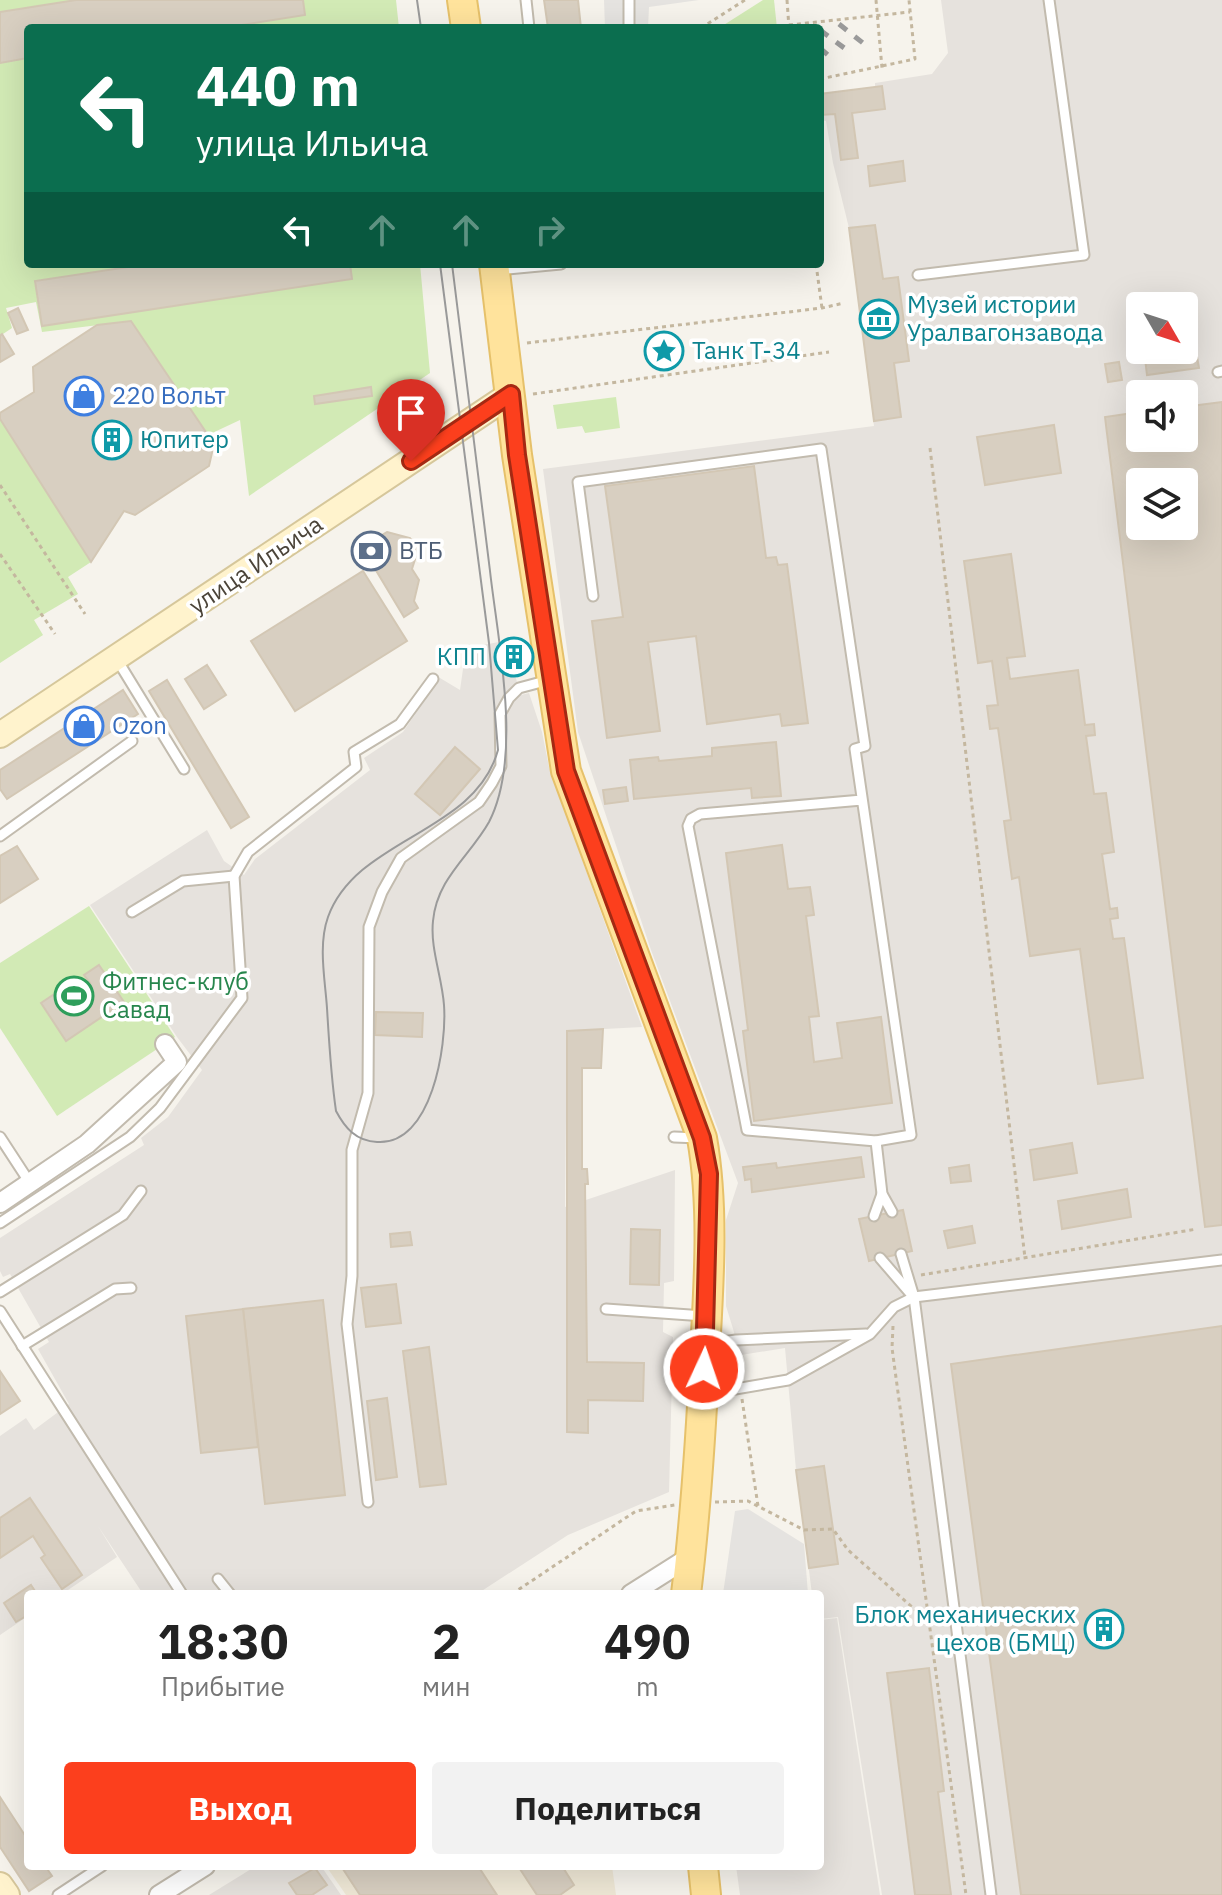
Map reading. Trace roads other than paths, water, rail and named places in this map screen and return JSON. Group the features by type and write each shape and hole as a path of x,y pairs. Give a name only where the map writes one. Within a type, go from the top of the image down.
{"main road":[{"path":"462,0 465,24"},
{"path":"495,268 522,394 517,455 566,771 702,1138 709,1174 706,1344 697,1502 687,1590"},
{"path":"703,1870 706,1895"}],"street":[{"name":"улица Ильича","path":"0,735 522,394"},
{"path":"0,1203 87,1144 177,1062 165,1044"},
{"path":"637,1590 691,1556"},
{"path":"159,1895 199,1870"},
{"path":"0,1885 7,1895"}],"lane":[{"path":"526,0 529,24"},
{"path":"629,0 629,24"},
{"path":"918,275 1084,255 1049,0"},
{"path":"593,596 578,482 821,449 865,746 855,749 911,1135 876,1141 747,1130 688,833 691,819 700,814 862,800"},
{"path":"116,658 184,769"},
{"path":"0,1223 130,1137 160,1108 242,998 234,876 248,852 356,767 354,752 400,724 433,679"},
{"path":"368,1502 347,1324 352,1276 352,1150 368,1093 369,927 382,892 401,858 479,802 492,783 501,766 500,714 509,698 519,688 553,679"},
{"path":"0,836 132,741"},
{"path":"132,912 183,881 234,876"},
{"path":"0,1137 30,1183"},
{"path":"674,1137 702,1138"},
{"path":"876,1141 882,1194 892,1212"},
{"path":"0,1292 123,1215 141,1191"},
{"path":"874,1216 882,1194"},
{"path":"901,1254 914,1297 991,1895"},
{"path":"880,1258 880,1262 914,1297"},
{"path":"703,1394 788,1380 870,1334 894,1307 914,1297 1222,1260"},
{"path":"22,1346 115,1289 131,1288"},
{"path":"606,1309 707,1316"},
{"path":"0,1311 179,1590"},
{"path":"706,1344 870,1334"},
{"path":"218,1579 227,1590"},
{"path":"58,1895 96,1870"}],"tram line":[{"path":"417,0 420,24"},
{"path":"441,268 489,643 498,750 485,778 466,800 364,869 343,890 328,917 323,939 323,962 336,1111 352,1132 363,1139 377,1142 396,1139 411,1128 432,1090 439,1067 444,1023 443,994 433,942 436,906 447,880 489,822 505,765 502,665 452,268"}],"railway":[{"path":"839,24 868,47"},
{"path":"824,33 851,53"},
{"path":"824,52 829,56"}],"place":[{"name":"Музей истории Уралвагонзавода","path":"879,319"},
{"name":"Танк Т-34","path":"664,351"},
{"name":"220 Вольт","path":"84,396"},
{"name":"Юпитер","path":"112,440"},
{"name":"ВТБ","path":"371,551"},
{"name":"КПП","path":"514,657"},
{"name":"Ozon","path":"84,726"},
{"name":"Фитнес-клуб Савад","path":"74,996"},
{"name":"Блок механических цехов (БМЦ)","path":"1104,1629"}]}
